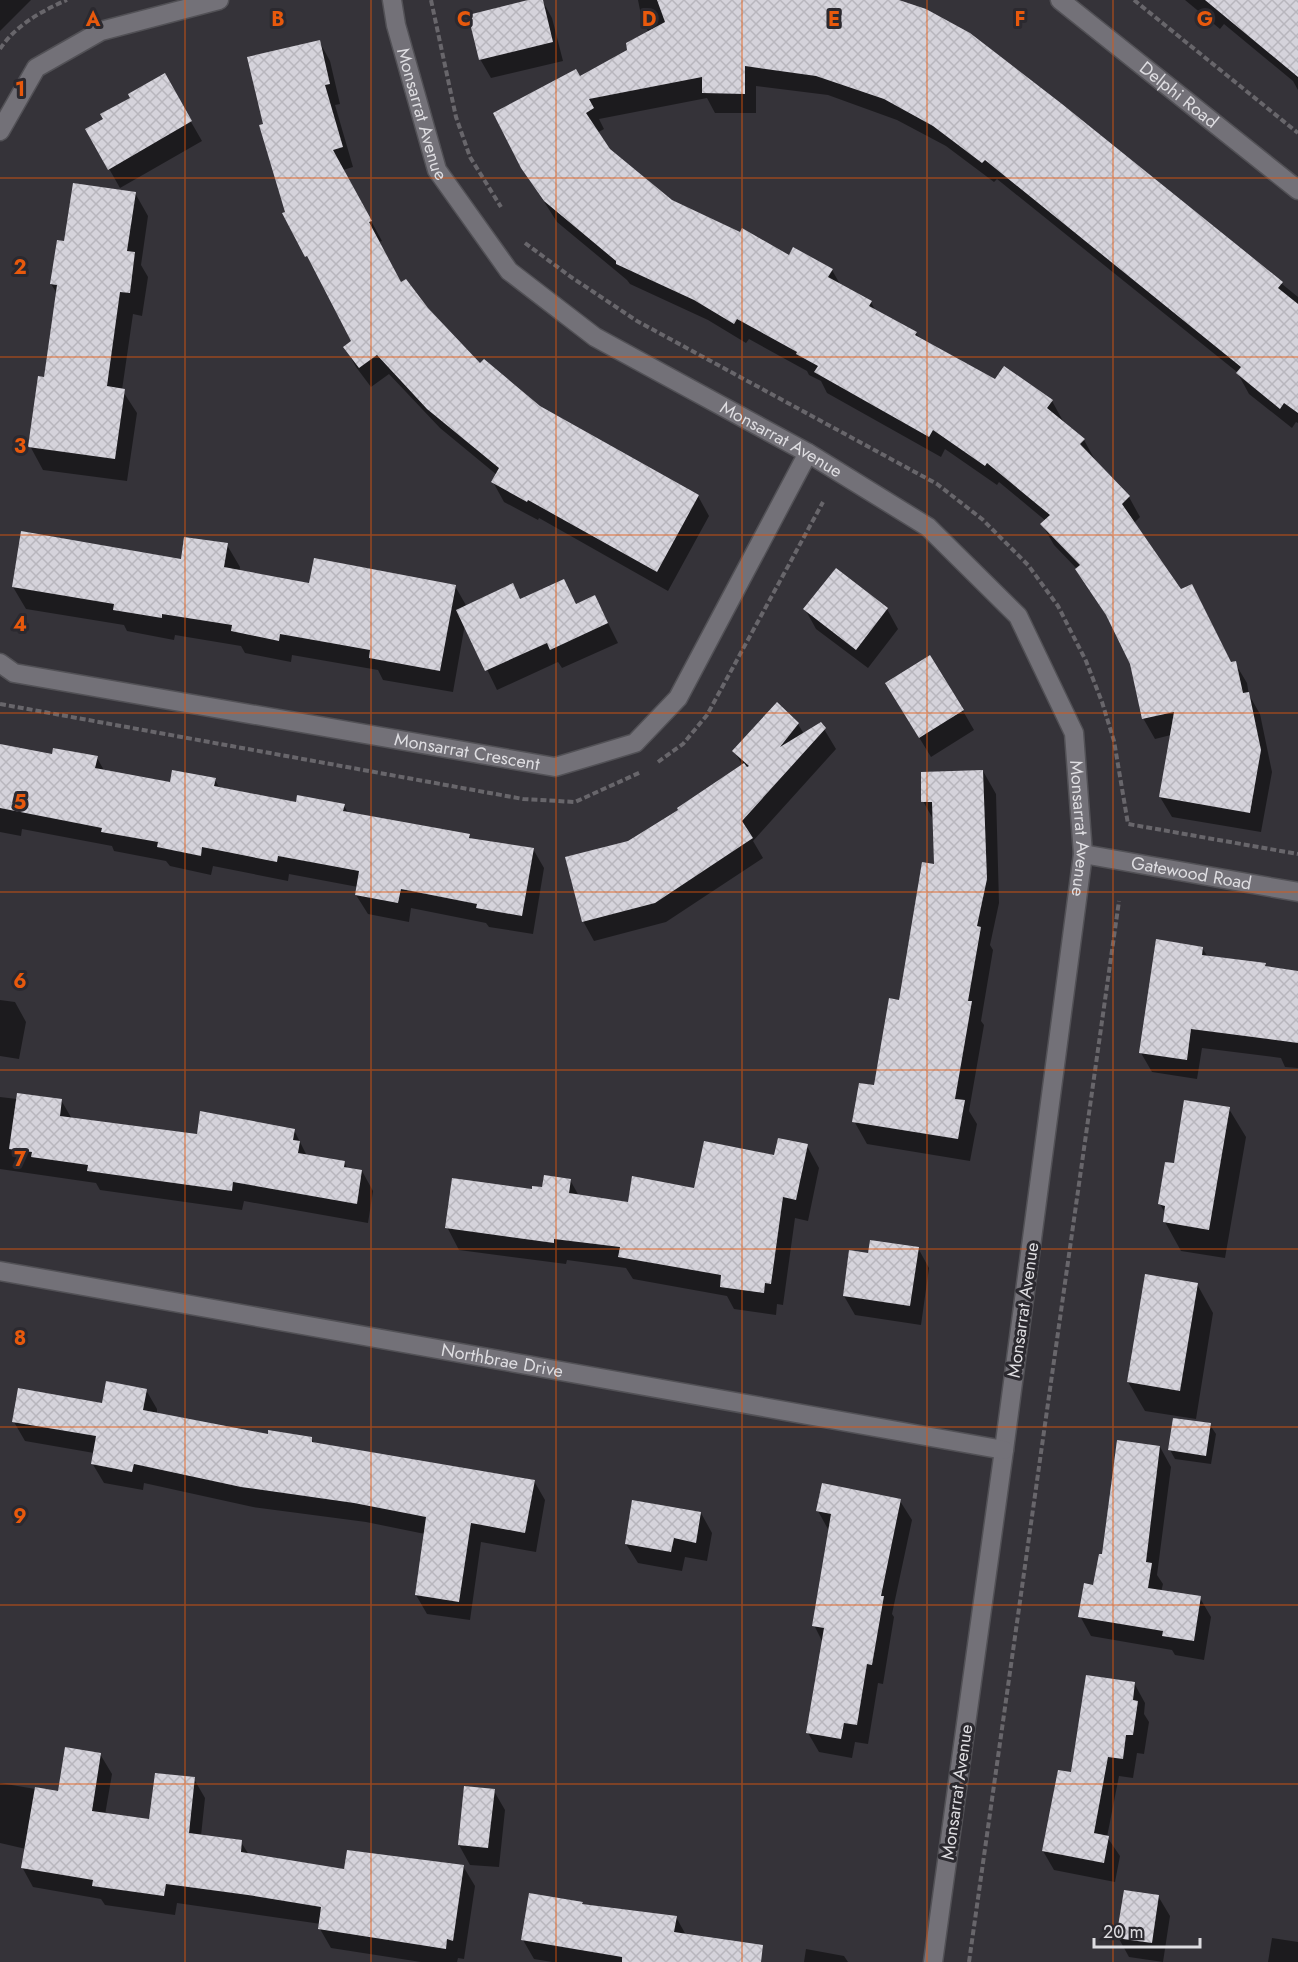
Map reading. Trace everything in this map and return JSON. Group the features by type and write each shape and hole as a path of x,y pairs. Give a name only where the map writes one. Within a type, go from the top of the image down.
{"street":[{"path":"0,130 36,68 101,31 219,0"},
{"name":"Monsarrat Avenue","path":"392,0 396,25 437,170 509,271 595,337 808,453 928,527 1018,616 1074,733 1083,854 933,1962"},
{"name":"Delphi Road","path":"1060,0 1298,190"},
{"name":"Monsarrat Crescent","path":"0,663 14,673 555,768 636,743 678,698 808,453"},
{"name":"Gatewood Road","path":"1083,854 1298,892"},
{"name":"Northbrae Drive","path":"0,1271 1004,1449"}],"path":[{"path":"0,49 9,35 47,8 67,0"},
{"path":"1134,0 1298,133"},
{"path":"969,1962 1119,901"}],"building":[{"path":"528,0 543,0 553,42 479,60 468,15"},
{"path":"657,0 899,0 926,9 970,33 1283,282 1278,288 1298,304 1298,413 1284,403 1280,409 1236,373 1241,367 985,160 982,163 933,126 884,99 816,76 745,66 745,94 702,93 702,77 589,99 594,108 586,113 610,149 672,200 740,232 742,228 789,255 793,247 833,269 828,277 872,301 869,306 917,332 915,335 995,379 1004,366 1053,400 1047,408 1085,439 1080,444 1130,496 1122,504 1181,589 1192,584 1231,662 1236,661 1243,693 1249,692 1261,750 1250,813 1159,797 1174,712 1142,719 1130,664 1106,615 1075,569 1080,565 1040,524 1050,515 987,463 985,466 933,430 929,437 814,372 818,366 796,354 797,352 737,319 734,324 694,300 616,264 616,261 544,201 521,168 493,113 576,69 580,76 627,50 626,43 665,22"},
{"path":"1205,0 1298,0 1298,77"},
{"path":"320,40 330,84 325,85 343,147 333,150 372,221 369,222 401,282 406,279 428,308 480,363 484,359 540,406 699,495 657,572 528,500 527,502 491,482 499,468 427,409 377,355 359,368 343,347 351,341 282,213 285,212 259,125 263,124 247,57"},
{"path":"165,73 192,121 108,170 85,129 103,119 100,114 130,98 128,94"},
{"path":"73,183 136,192 127,251 135,252 130,293 120,292 107,386 125,389 115,459 28,447 38,376 44,377 57,285 50,284 57,240 64,241"},
{"path":"21,531 181,559 184,537 228,543 224,567 309,583 314,558 456,585 440,671 369,658 370,650 280,634 279,641 231,631 232,625 162,614 162,618 113,610 114,604 12,587"},
{"path":"836,568 888,608 856,650 803,609"},
{"path":"564,579 576,604 595,595 608,623 550,650 547,643 485,671 456,610 513,583 520,599"},
{"path":"930,655 964,710 919,738 885,683"},
{"path":"777,702 799,723 780,747 821,722 826,728 742,821 753,838 655,903 582,922 565,857 628,841 678,810 677,808 744,763 747,767 749,766 732,751"},
{"path":"0,744 52,754 53,748 98,756 95,768 170,782 172,770 216,778 214,786 296,802 297,795 345,804 343,811 470,834 469,838 534,848 522,916 476,908 477,904 401,889 398,903 355,895 359,871 278,856 277,862 202,847 201,856 157,847 158,842 101,832 102,828 0,808"},
{"path":"983,770 987,879 977,926 981,927 968,1001 972,1001 955,1099 965,1100 958,1139 852,1122 859,1083 874,1085 889,998 899,1000 922,862 934,864 932,802 921,802 921,772"},
{"path":"1156,939 1203,947 1202,955 1266,963 1265,966 1298,971 1298,1043 1191,1029 1187,1060 1139,1053"},
{"path":"17,1093 62,1099 60,1116 197,1134 200,1111 295,1129 293,1140 300,1141 298,1153 345,1161 344,1167 362,1170 357,1204 233,1182 232,1191 87,1171 88,1165 31,1157 32,1152 9,1149"},
{"path":"1184,1100 1230,1107 1209,1230 1163,1222 1165,1206 1158,1204 1165,1162 1174,1163"},
{"path":"778,1138 808,1144 796,1200 783,1197 771,1284 765,1283 764,1293 720,1287 721,1275 618,1257 620,1247 554,1239 554,1243 445,1228 452,1178 532,1189 532,1186 542,1187 544,1175 571,1179 569,1193 628,1202 632,1176 694,1188 704,1141 774,1155"},
{"path":"870,1240 919,1247 910,1306 843,1296 849,1250 868,1253"},
{"path":"1145,1274 1198,1283 1180,1391 1127,1382"},
{"path":"106,1381 147,1389 143,1410 268,1434 268,1430 312,1437 312,1442 535,1480 525,1533 471,1523 459,1602 415,1595 426,1517 354,1503 241,1487 134,1464 132,1472 91,1464 96,1436 12,1422 18,1388 102,1403"},
{"path":"1173,1418 1211,1423 1206,1456 1168,1450"},
{"path":"1117,1440 1160,1446 1146,1562 1152,1563 1148,1588 1201,1596 1194,1641 1162,1636 1163,1631 1078,1617 1084,1583 1093,1585 1099,1554 1102,1554"},
{"path":"822,1483 901,1499 881,1596 884,1596 872,1665 867,1664 857,1725 844,1723 841,1739 806,1733 824,1628 812,1626 831,1514 816,1511"},
{"path":"632,1500 701,1512 696,1543 674,1538 671,1552 625,1544"},
{"path":"1086,1675 1135,1682 1133,1700 1138,1701 1133,1735 1126,1735 1123,1759 1108,1757 1094,1833 1109,1836 1104,1863 1042,1851 1058,1770 1071,1772"},
{"path":"65,1747 101,1753 92,1811 149,1819 155,1773 195,1777 189,1833 242,1840 241,1852 344,1869 347,1850 464,1865 453,1941 447,1939 446,1949 318,1929 321,1907 166,1884 164,1896 92,1886 93,1880 21,1868 35,1787 58,1791"},
{"path":"464,1786 495,1789 488,1848 458,1845"},
{"path":"1124,1890 1159,1895 1152,1943 1116,1938"},
{"path":"529,1893 583,1902 582,1904 677,1916 674,1932 763,1945 761,1962 622,1962 622,1957 521,1940"}]}
